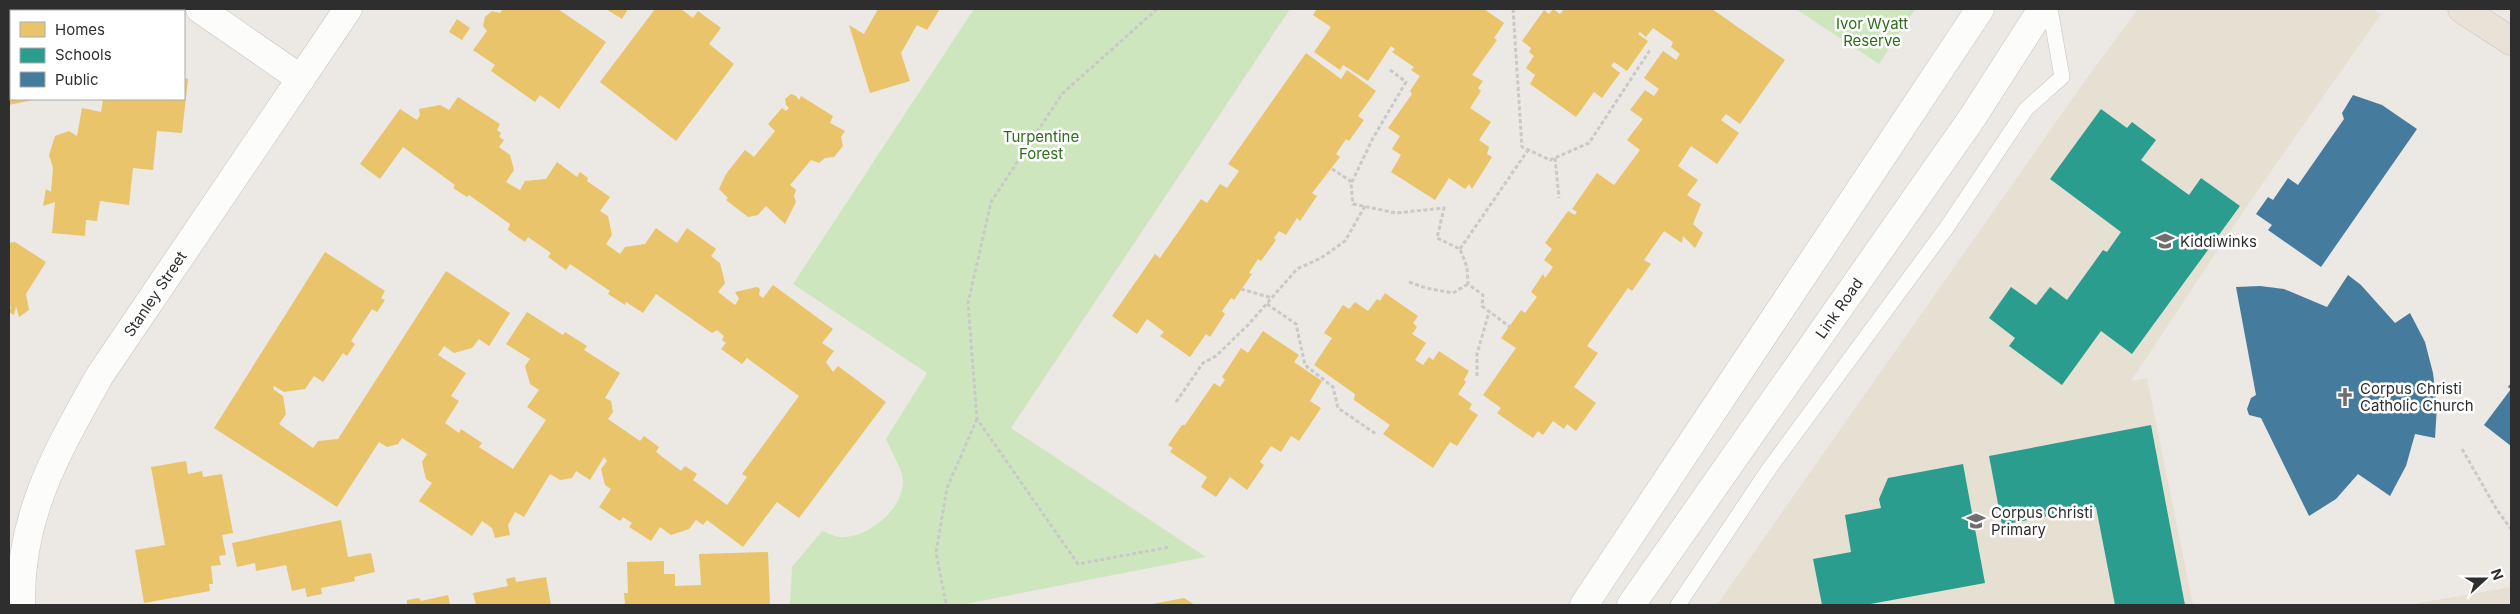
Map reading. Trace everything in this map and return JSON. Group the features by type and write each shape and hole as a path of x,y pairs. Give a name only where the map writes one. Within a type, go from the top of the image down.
{"highway":[{"path":"2462,9 2511,41"}],"main road":[{"path":"200,9 302,79"},
{"name":"Stanley Street","path":"21,605 20,578 29,529 42,485 66,435 100,375 348,9"},
{"path":"1584,605 1980,9"},
{"name":"Link Road","path":"1632,605 1972,118 2042,9"}],"lane":[{"path":"1678,605 1769,469 1947,227 2026,109 2062,77 2050,9"}],"path":[{"path":"946,602 936,553 947,488 977,419 968,303 991,202 1062,94 1157,9"},
{"path":"1513,9 1522,147 1550,160 1589,143 1650,50"},
{"path":"1390,70 1406,82 1373,138 1352,182 1353,204 1396,213 1444,208 1438,238 1460,249 1467,267 1468,284"},
{"path":"1460,249 1528,150"},
{"path":"1555,158 1559,198"},
{"path":"1332,169 1352,182"},
{"path":"1176,402 1203,363 1216,356 1267,304 1297,269 1320,258 1345,241 1365,206"},
{"path":"1409,282 1426,288 1453,293 1468,284"},
{"path":"1468,284 1483,295 1482,306 1510,327"},
{"path":"1241,289 1272,298"},
{"path":"1267,304 1296,324 1305,365 1333,387 1338,408 1376,434"},
{"path":"1477,376 1477,354 1489,312"},
{"path":"977,419 1078,564 1170,547"},
{"path":"2462,449 2497,510 2511,529"}],"shaded area":[{"path":"2138,9 2373,9 2381,14 2249,203 2131,381 2147,378 2193,605 1717,605 2082,85"},
{"path":"2511,587 2511,605 2408,605"}],"green space":[{"name":"Turpentine Forest","path":"974,9 1290,9 1011,428 1206,557 960,605 790,605 792,567 822,531 842,537 865,531 875,526 884,518 898,500 903,479 886,439 927,373 793,284"},
{"name":"Ivor Wyatt Reserve","path":"1796,9 1915,9 1879,64"}],"building: Homes":[{"path":"503,9 558,9 606,42 559,109 540,95 535,102 491,71 495,65 473,50 487,31 483,26 485,17 492,11 500,13"},
{"path":"606,9 628,9 622,19"},
{"path":"655,9 681,9 693,18 698,11 721,28 709,44 734,64 676,141 600,82"},
{"path":"878,9 940,9 927,30 917,25 901,53 910,81 870,93 849,25 864,34"},
{"path":"1317,9 1484,9 1504,23 1494,38 1497,40 1472,75 1483,81 1478,88 1481,91 1470,108 1491,122 1479,140 1489,147 1487,154 1492,157 1472,189 1469,184 1465,189 1449,178 1435,200 1391,172 1401,155 1392,149 1400,136 1388,128 1412,94 1410,91 1420,76 1411,70 1414,67 1392,52 1395,49 1391,46 1368,81 1343,65 1340,70 1314,52 1331,27 1313,15"},
{"path":"1553,9 1560,14 1564,9 1712,9 1785,60 1740,124 1726,114 1721,120 1739,133 1717,164 1691,146 1678,166 1698,180 1687,195 1701,204 1693,224 1703,233 1695,248 1683,236 1682,243 1664,231 1644,260 1651,264 1632,291 1628,288 1587,346 1598,353 1574,387 1596,403 1576,431 1567,424 1564,429 1553,421 1543,435 1538,431 1533,438 1497,413 1501,408 1483,395 1516,348 1501,338 1521,310 1525,313 1537,297 1531,292 1543,274 1545,278 1553,267 1544,260 1552,249 1545,243 1568,211 1575,215 1577,212 1572,209 1597,173 1614,185 1640,150 1627,140 1643,119 1630,110 1645,90 1654,96 1659,89 1644,78 1663,51 1676,60 1680,54 1671,47 1673,42 1653,28 1646,37 1640,32 1638,34 1648,41 1627,71 1614,62 1611,66 1620,73 1602,98 1594,92 1576,117 1530,84 1535,75 1526,68 1534,56 1529,52 1531,48 1522,41 1544,10 1549,14"},
{"path":"10,16 10,100 33,100 9,105"},
{"path":"457,19 470,28 462,40 449,32"},
{"path":"1306,53 1341,79 1347,70 1376,91 1358,116 1364,120 1349,141 1346,139 1336,154 1340,157 1312,193 1317,196 1300,221 1297,218 1286,235 1279,231 1274,238 1276,240 1261,261 1258,259 1249,273 1252,274 1234,300 1231,298 1222,311 1225,314 1210,337 1206,334 1190,357 1160,336 1164,332 1147,319 1137,334 1112,316 1155,254 1160,258 1201,199 1207,203 1220,184 1227,188 1239,171 1228,164"},
{"path":"185,78 188,79 182,133 157,131 153,170 133,168 129,205 100,201 97,221 86,220 85,236 52,233 55,202 43,206 46,189 51,192 53,168 49,155 55,136 69,131 77,136 82,108 101,112 103,100 185,100"},
{"path":"791,94 799,100 801,96 833,116 830,123 845,131 841,137 843,146 834,157 825,158 819,163 811,160 790,185 796,190 794,196 796,202 785,224 766,206 758,215 748,217 726,200 728,198 719,189 726,174 745,150 754,157 775,131 768,124 782,108 786,111 789,108 786,105 785,99"},
{"path":"458,97 500,124 497,130 501,133 499,137 504,140 499,147 510,155 514,170 506,182 520,190 525,181 546,179 557,162 577,177 580,172 588,178 587,181 610,197 600,211 608,216 612,235 606,244 620,254 625,247 645,244 656,228 677,243 687,228 716,249 711,256 720,263 725,283 718,292 735,305 739,299 735,292 757,287 760,289 759,295 763,298 773,285 833,329 822,343 834,351 826,362 833,372 838,366 886,402 799,518 777,502 743,547 707,520 703,525 696,520 689,529 671,535 660,527 651,541 629,527 632,523 623,517 620,521 599,507 611,489 605,485 601,469 607,461 604,457 590,480 576,471 572,478 560,480 550,474 524,517 515,512 508,525 510,535 495,538 492,528 482,521 472,536 419,501 432,483 426,479 422,462 427,454 402,438 398,444 387,447 379,442 337,507 214,428 325,252 385,291 381,298 385,300 377,312 372,309 351,341 355,344 347,356 343,353 323,382 314,376 305,389 284,392 274,386 273,389 283,396 286,414 279,424 313,448 318,441 338,439 446,271 510,313 489,346 479,339 472,348 454,353 444,346 438,355 466,373 451,396 459,401 445,423 459,433 461,429 482,443 479,447 513,469 546,420 527,407 539,390 530,384 525,366 530,359 506,344 527,312 563,335 565,332 587,346 584,350 620,373 605,398 611,401 613,412 608,419 640,441 644,436 659,447 656,452 681,471 685,466 697,474 693,480 727,505 747,477 742,474 799,396 747,358 742,364 721,349 726,343 722,340 724,336 717,330 712,333 656,294 643,313 626,302 625,305 608,294 610,291 570,264 566,270 548,257 551,253 528,237 525,242 508,230 510,224 469,195 467,197 453,188 455,185 403,147 380,179 360,164 400,109 417,120 420,115 419,109 440,105 449,110"},
{"path":"15,242 46,262 26,294 29,310 19,317 16,306 14,315 9,312 11,307 9,305 9,243"},
{"path":"1385,293 1418,316 1413,323 1417,327 1412,334 1426,343 1415,360 1423,365 1429,357 1433,360 1439,351 1469,371 1464,380 1466,382 1458,394 1472,404 1469,409 1478,415 1457,446 1450,442 1433,468 1383,434 1390,425 1354,400 1355,394 1314,365 1332,338 1324,333 1343,305 1349,309 1355,302 1368,311 1377,299 1380,301"},
{"path":"1263,331 1299,355 1294,362 1322,381 1310,401 1321,408 1299,441 1291,436 1281,452 1271,446 1260,462 1264,465 1247,490 1230,477 1216,497 1201,487 1207,477 1170,452 1173,448 1168,445 1182,425 1185,425 1214,383 1220,387 1225,380 1222,377 1241,348 1248,353"},
{"path":"186,461 188,474 202,471 203,477 222,474 233,533 222,535 226,555 219,556 221,565 211,566 213,584 209,584 210,591 144,603 135,550 165,545 151,467"},
{"path":"341,520 348,557 371,553 375,572 354,577 355,581 321,588 322,594 307,597 305,588 292,591 286,565 256,571 255,563 237,567 232,543"},
{"path":"768,552 770,605 625,605 624,593 628,593 627,562 664,561 664,574 675,574 675,586 701,585 699,554"},
{"path":"515,577 516,582 546,577 551,605 476,605 473,593 508,586 506,579"},
{"path":"448,595 450,605 407,605 407,600 419,598 421,601"},
{"path":"1184,598 1195,605 1152,605 1152,604"}],"building: Schools":[{"name":"Kiddiwinks","path":"2101,109 2127,128 2132,122 2156,140 2141,160 2189,195 2201,178 2240,206 2132,354 2101,331 2062,385 2009,346 2015,338 1989,318 2011,287 2036,305 2050,287 2067,300 2103,250 2107,252 2121,232 2050,179"},
{"path":"2151,425 2185,605 2115,605 2096,507 2002,525 1989,456"},
{"path":"1963,464 1985,583 1865,605 1822,605 1813,559 1851,552 1845,515 1881,508 1879,499 1888,478"}],"building: Public":[{"path":"2353,95 2382,105 2417,129 2321,267 2268,230 2272,225 2256,214 2268,197 2273,200 2288,178 2298,185 2344,119 2342,113"},
{"name":"Corpus Christi Catholic Church","path":"2348,275 2361,285 2395,323 2410,313 2425,342 2433,373 2437,406 2435,438 2415,434 2406,466 2390,496 2358,474 2336,499 2309,516 2261,418 2249,415 2247,409 2251,398 2256,395 2236,287 2260,286 2284,289 2327,307"},
{"path":"2511,389 2511,446 2484,425"}],"place":[{"name":"Kiddiwinks","path":"2165,241"},
{"name":"Corpus Christi Catholic Church","path":"2345,397"},
{"name":"Corpus Christi Primary","path":"1976,521"}]}
